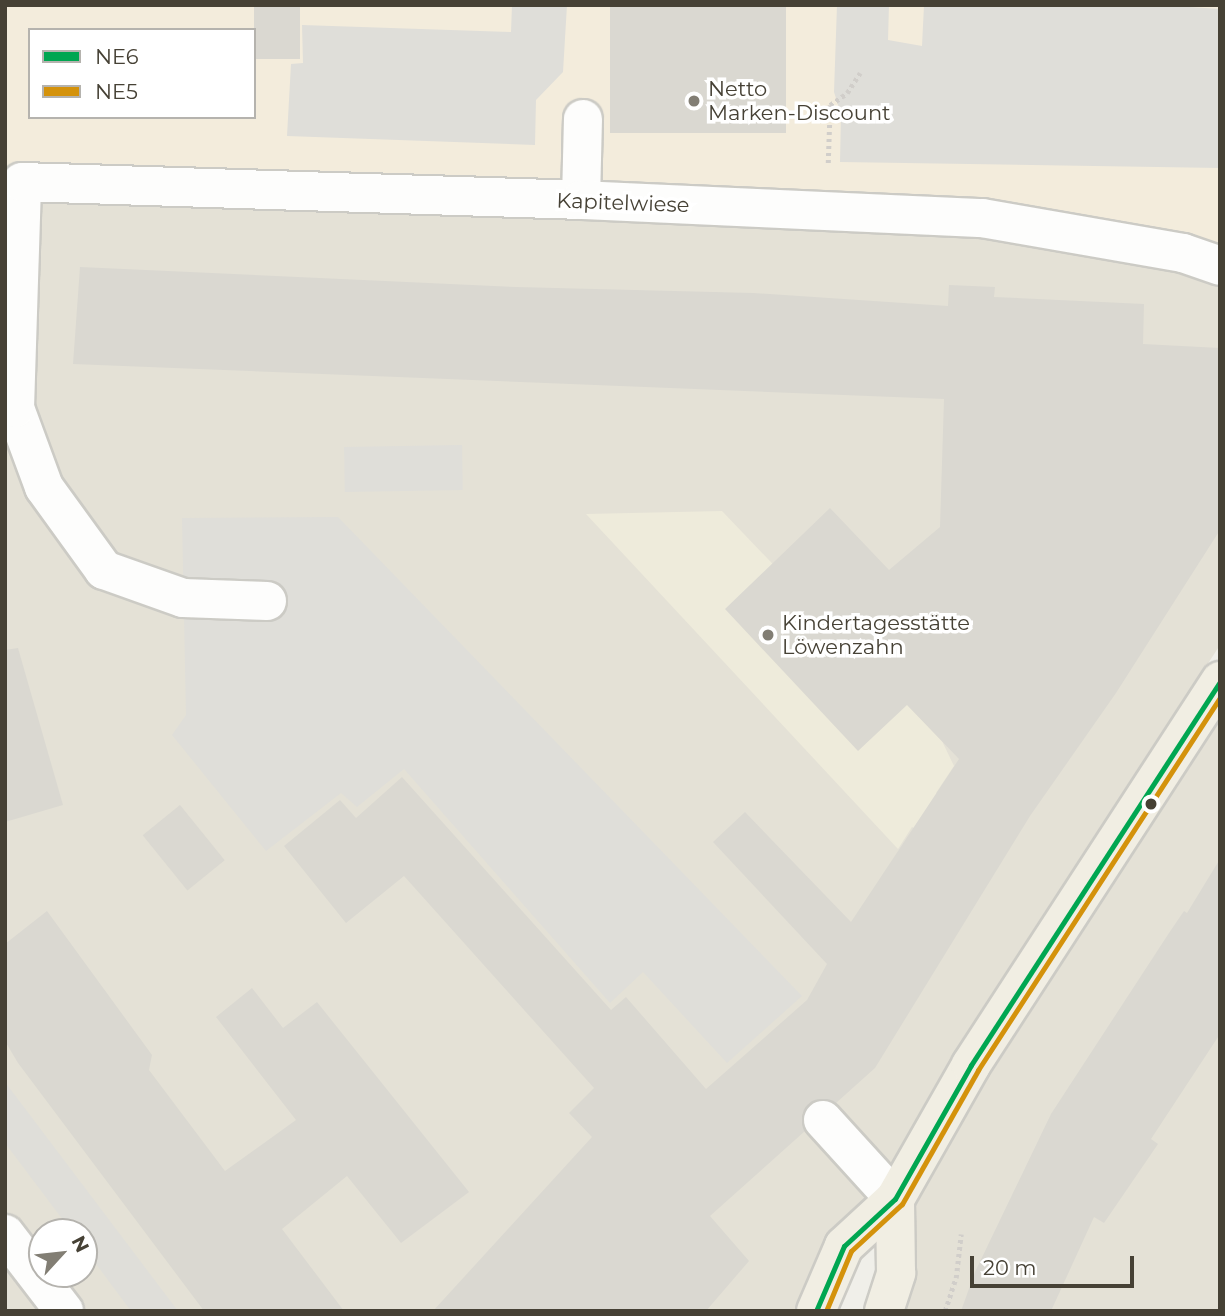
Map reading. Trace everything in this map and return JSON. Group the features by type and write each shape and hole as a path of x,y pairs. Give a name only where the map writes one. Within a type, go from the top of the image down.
{"main road":[{"path":"816,1311 844,1246 895,1199 971,1065 1220,681"},
{"path":"884,1311 896,1273 895,1199"}],"street":[{"path":"581,201 583,120"},
{"name":"Kapitelwiese","path":"267,601 183,598 104,570 44,487 15,408 22,182 982,218 1183,253 1220,266"},
{"path":"823,1120 895,1199"},
{"path":"7,1239 64,1311"}],"path":[{"path":"827,164 830,105 847,93 860,73"},
{"path":"945,1311 956,1278 961,1234"}],"shaded area":[{"path":"5,5 1220,5 1220,251 10,170 5,167"},
{"path":"512,5 567,5 563,72 536,100 535,145 287,136 291,64 303,63 302,25 511,32"},
{"path":"837,5 889,5 888,40 922,46 924,5 1159,5 1220,9 1220,168 840,162 841,114 834,92"},
{"path":"5,171 37,194 984,230 1220,277 1220,645 983,1009 889,1171 832,1241 803,1311 5,1311"},
{"path":"462,445 463,490 345,492 344,447"},
{"name":"Kindertagesstätte Löwenzahn","path":"722,511 942,741 954,766 936,793 942,798 919,831 912,827 898,849 586,514"},
{"path":"338,517 802,996 727,1063 643,972 610,1003 404,769 357,807 341,793 266,851 172,735 186,715 182,518"},
{"path":"1220,719 1220,1311 904,1311 908,1231 915,1201 953,1132"},
{"path":"5,1082 178,1311 131,1311 98,1267 98,1218 61,1218 5,1143"}],"building":[{"path":"254,5 300,5 300,59 256,59"},
{"name":"Netto Marken-Discount","path":"610,5 786,5 786,133 610,133"},
{"path":"80,267 516,287 753,293 948,306 949,285 995,287 994,297 1144,304 1143,344 1220,348 1220,530 1116,693 1030,816 875,1068 836,1103 819,1099 809,1103 802,1114 805,1131 710,1216 749,1261 706,1311 433,1311 592,1137 569,1113 594,1088 404,876 346,923 284,846 340,800 356,818 402,777 611,1010 626,997 706,1089 807,1000 827,964 713,842 745,812 851,922 959,759 907,705 858,751 725,609 830,508 889,570 940,527 944,399 73,364"},
{"path":"18,648 63,805 5,822 5,650"},
{"path":"180,805 225,860 187,890 143,835"},
{"path":"1220,859 1220,1034 1151,1139 1158,1144 1104,1223 1094,1217 1051,1311 961,1311 975,1272 1051,1114 1169,933 1184,911 1187,913"},
{"path":"47,911 152,1055 149,1070 225,1171 296,1120 216,1017 252,988 283,1028 317,1002 469,1192 401,1243 347,1176 282,1229 344,1311 204,1311 18,1063 5,1041 5,944"}],"transit line":[{"name":"NE6","path":"816,1311 844,1246 895,1199 971,1065 1220,681"},
{"name":"NE5","path":"826,1311 851,1251 902,1204 978,1070 1220,697"}],"place":[{"name":"Netto Marken-Discount","path":"694,101"},
{"name":"Kindertagesstätte Löwenzahn","path":"768,635"}]}
